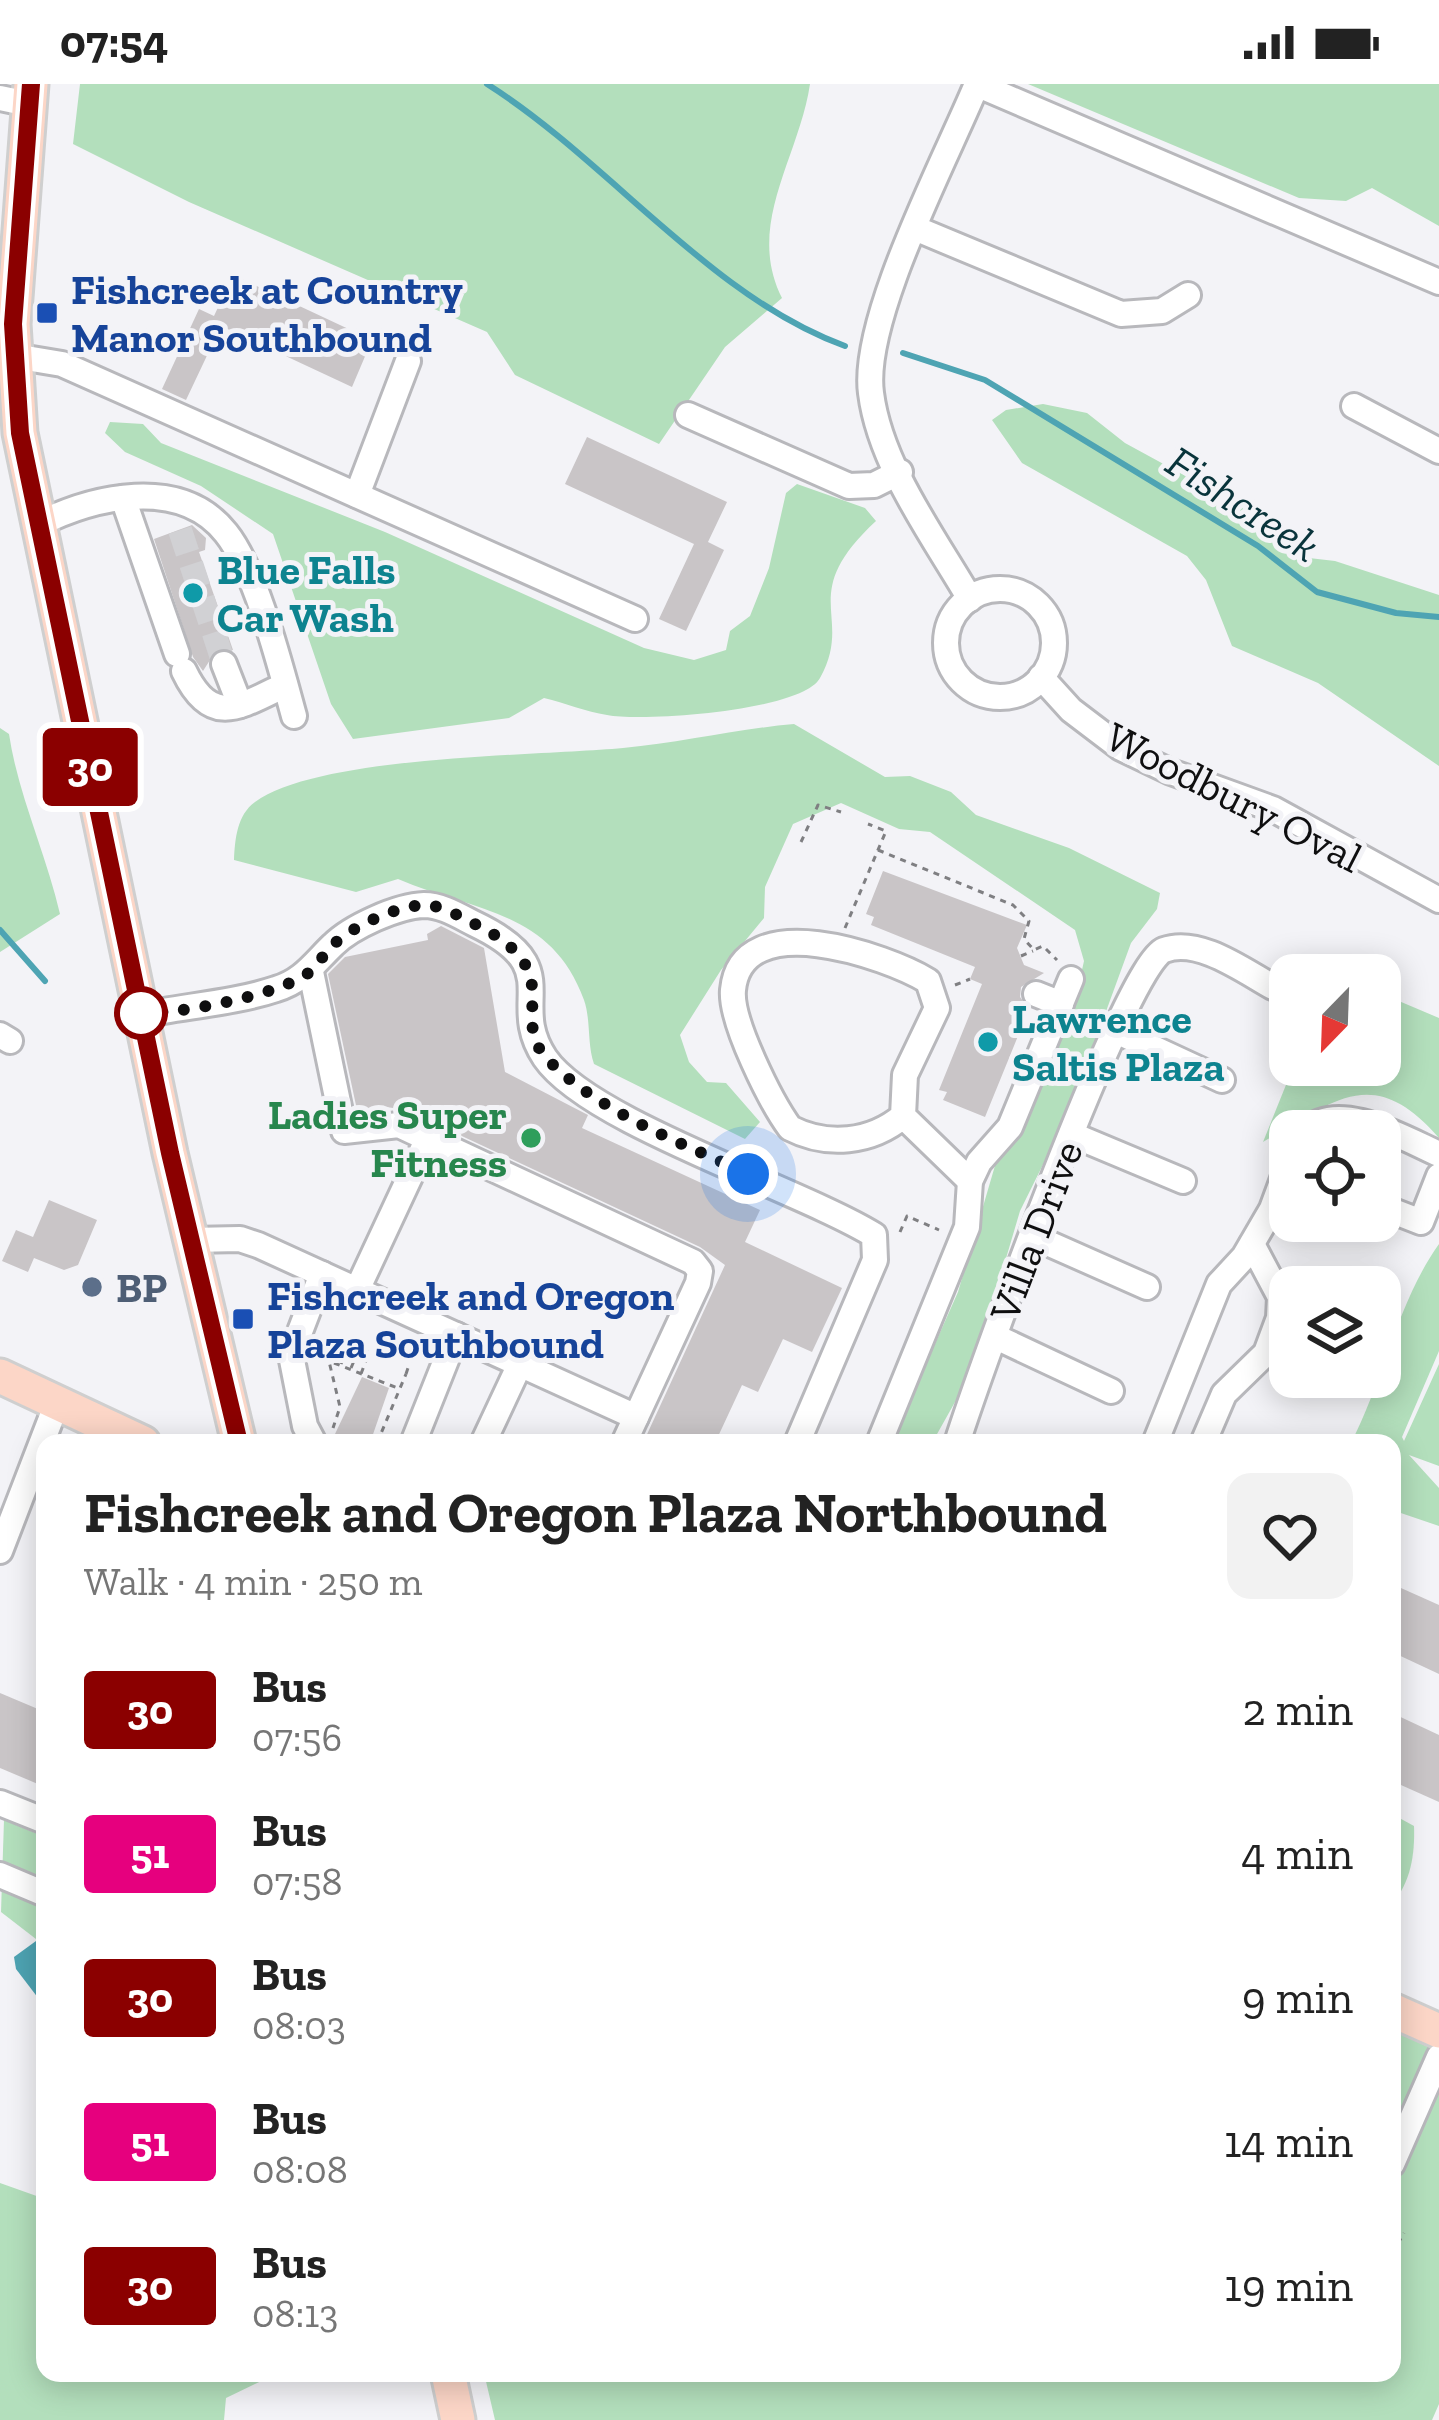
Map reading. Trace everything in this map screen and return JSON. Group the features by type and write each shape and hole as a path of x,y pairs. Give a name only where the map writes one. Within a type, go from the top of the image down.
{"main road":[{"path":"20,95 8,259 20,433 142,1015 237,1434"},
{"path":"0,1376 124,1434"},
{"path":"1401,2014 1439,2031"},
{"path":"450,2382 458,2420"}],"street":[{"path":"970,598 900,472 874,412 869,371 879,318 977,84 1439,282"},
{"path":"916,229 1121,314 1162,311 1188,295"},
{"path":"14,356 62,364 635,619"},
{"path":"357,495 408,361"},
{"path":"1354,406 1439,451"},
{"path":"688,415 848,486 874,485 900,472"},
{"path":"37,524 74,506 123,499 171,500 226,533 270,628 294,716"},
{"path":"123,499 197,698 208,706 240,705 285,685"},
{"path":"171,500 179,530"},
{"path":"999,589 1023,595 1042,608 1055,636 1052,661 1042,677 1001,698 976,693 962,682 951,666 947,642 955,615 970,598 999,589"},
{"path":"224,664 240,705"},
{"name":"Woodbury Oval","path":"1042,677 1071,710 1121,748 1171,772 1273,809 1439,900"},
{"path":"142,1015 278,989 310,972 335,942 386,915 422,905 442,908 506,939 524,956 533,981 534,1024 545,1058 576,1084 636,1121 874,1235 875,1261 801,1434"},
{"path":"803,942 838,946 910,970 928,981 937,1008 905,1075 903,1116 890,1127 838,1141 809,1138 790,1128 744,1032 734,989 752,956 803,942"},
{"name":"Villa Drive","path":"962,1434 1112,1029 1152,957 1168,948 1188,948 1269,985"},
{"path":"310,972 344,1131 399,1125 693,1262 698,1282 628,1434"},
{"path":"883,1434 968,1227 970,1181 979,1162 1010,1127 1072,979"},
{"path":"1036,994 1061,1004"},
{"path":"1112,1029 1222,1080"},
{"path":"903,1116 970,1181"},
{"path":"1072,1135 1183,1181"},
{"path":"358,1290 428,1138"},
{"path":"1401,1140 1439,1154"},
{"path":"1401,1214 1421,1222 1439,1176"},
{"path":"1159,1434 1219,1284 1252,1244 1269,1209"},
{"path":"1034,1237 1147,1287"},
{"path":"191,1240 240,1238 636,1418"},
{"path":"1207,1434 1221,1400 1266,1353 1280,1318 1280,1297 1252,1244"},
{"path":"309,1434 290,1355 322,1274"},
{"path":"424,1434 456,1335"},
{"path":"996,1337 1111,1391"},
{"path":"487,1434 520,1364"},
{"path":"1180,1384 1221,1400"},
{"path":"43,1434 57,1403"},
{"path":"0,1551 7,1513 36,1449"},
{"path":"0,1803 36,1817"},
{"path":"0,1875 36,1890"},
{"path":"1401,2144 1439,2057"}],"path":[{"path":"801,842 818,806 841,812"},
{"path":"838,946 886,831 868,824"},
{"path":"878,850 1012,905 1029,921 1024,939 1034,950"},
{"path":"1021,956 1043,946 1074,970 1072,979"},
{"path":"949,987 970,979"},
{"path":"900,1232 907,1216 944,1232"},
{"path":"330,1361 340,1340 360,1346 369,1352 362,1374"},
{"path":"340,1365 349,1342"},
{"path":"351,1370 360,1346"},
{"path":"336,1348 367,1360"},
{"path":"327,1353 340,1412 333,1434"},
{"path":"330,1361 400,1389"},
{"path":"381,1434 406,1374"},
{"path":"1401,2238 1404,2233"}],"green space":[{"path":"80,84 810,84 772,218 772,271 782,298 725,347 659,444 515,375 487,332 189,202 73,144"},
{"path":"1028,84 1439,84 1439,226 1372,188 1346,201 1299,198"},
{"path":"1043,404 1087,413 1125,443 1267,513 1309,558 1335,561 1439,595 1439,766 1318,683 1232,646 1206,580 1187,556 1022,463 992,420 1006,410"},
{"path":"110,422 143,424 161,443 385,532 644,648 694,660 726,650 730,631 750,616 769,568 786,493 797,484 865,508 876,521 838,568 832,587 829,656 820,678 784,699 721,712 626,717 544,698 509,718 353,739 331,704 273,534 201,486 125,452 105,433"},
{"path":"794,724 885,777 910,776 951,792 976,815 1069,848 1160,893 1157,909 1131,943 1070,1110 1020,1211 973,1370 937,1434 895,1434 958,1292 999,1152 1077,992 1084,961 1075,930 930,832 899,829 841,803 793,824 765,887 764,918 721,970 680,1035 689,1062 707,1082 726,1083 760,1122 745,1139 594,1064 584,1000 570,970 552,948 508,918 398,879 356,892 234,860 238,828 249,807 286,787 328,775 432,760 644,746"},
{"path":"0,728 9,734 60,914 0,952"},
{"path":"1401,1002 1439,1018 1439,1138 1394,1101 1373,1095 1353,1096 1318,1110 1276,1110 1286,1086 1401,1086"},
{"path":"1439,1244 1439,1351 1402,1437 1404,1441 1439,1364 1439,1466 1409,1455 1439,1488 1439,1526 1401,1513 1401,1434 1355,1434 1371,1398 1401,1398 1401,1316"},
{"path":"1401,1819 1414,1826 1408,1877 1401,1890"},
{"path":"4,1820 36,1833 36,1939 1,1912"},
{"path":"1401,2030 1439,2047 1439,2404 1432,2420 495,2420 486,2382 1401,2382"},
{"path":"0,2183 36,2196 36,2382 259,2382 226,2398 224,2420 0,2420"}],"water":[{"path":"36,1941 36,1995 16,1969 14,1957"}],"building":[{"path":"233,275 372,340 352,387 221,326 186,400 162,389 199,309 214,316"},
{"path":"587,437 727,502 708,542 724,550 686,631 659,619 694,544 565,484"},
{"name":"Blue Falls Car Wash","path":"192,525 206,538 205,550 199,552 233,650 217,649 203,671 193,657 154,539"},
{"name":"Lawrence Saltis Plaza","path":"883,871 1027,925 1017,948 1024,965 1044,973 1021,987 1020,997 1029,1009 985,1117 943,1100 947,1092 939,1090 982,984 970,979 975,967 871,925 874,917 866,914"},
{"path":"441,926 484,948 505,1072 588,1115 582,1128 760,1210 745,1242 842,1288 812,1352 783,1339 758,1392 742,1385 719,1434 647,1434 725,1265 700,1247 406,1110 380,1106 357,1110 328,974 345,957 428,940 427,934"},
{"path":"49,1200 97,1220 78,1265 64,1270 34,1258 28,1272 2,1261 16,1230 33,1237"},
{"path":"362,1377 389,1388 373,1434 335,1434"},
{"path":"1401,1588 1439,1605 1439,1674 1401,1656"},
{"path":"0,1693 36,1708 36,1783 0,1768"},
{"path":"1401,1717 1439,1735 1439,1802 1401,1785"}],"waterway":[{"path":"487,84 532,115 749,295 845,346"},
{"name":"Fishcreek","path":"903,353 985,380 1258,546 1317,592 1396,613 1439,617"},
{"path":"0,930 45,981"}],"tunnel":[{"path":"180,530 224,664"}],"bus line":[{"name":"30","path":"31,84 13,324 20,433 170,1153 237,1434"}],"place":[{"name":"Fishcreek at Country Manor Southbound","path":"47,313"},
{"name":"Blue Falls Car Wash","path":"193,593"},
{"name":"Lawrence Saltis Plaza","path":"988,1042"},
{"name":"Ladies Super Fitness","path":"531,1138"},
{"name":"BP","path":"92,1287"},
{"name":"Fishcreek and Oregon Plaza Southbound","path":"243,1319"}],"route":[{"path":"141,1013 278,989 310,972 335,942 386,915 422,905 442,908 506,939 524,956 533,981 534,1024 545,1058 606,1105 748,1174"}]}
